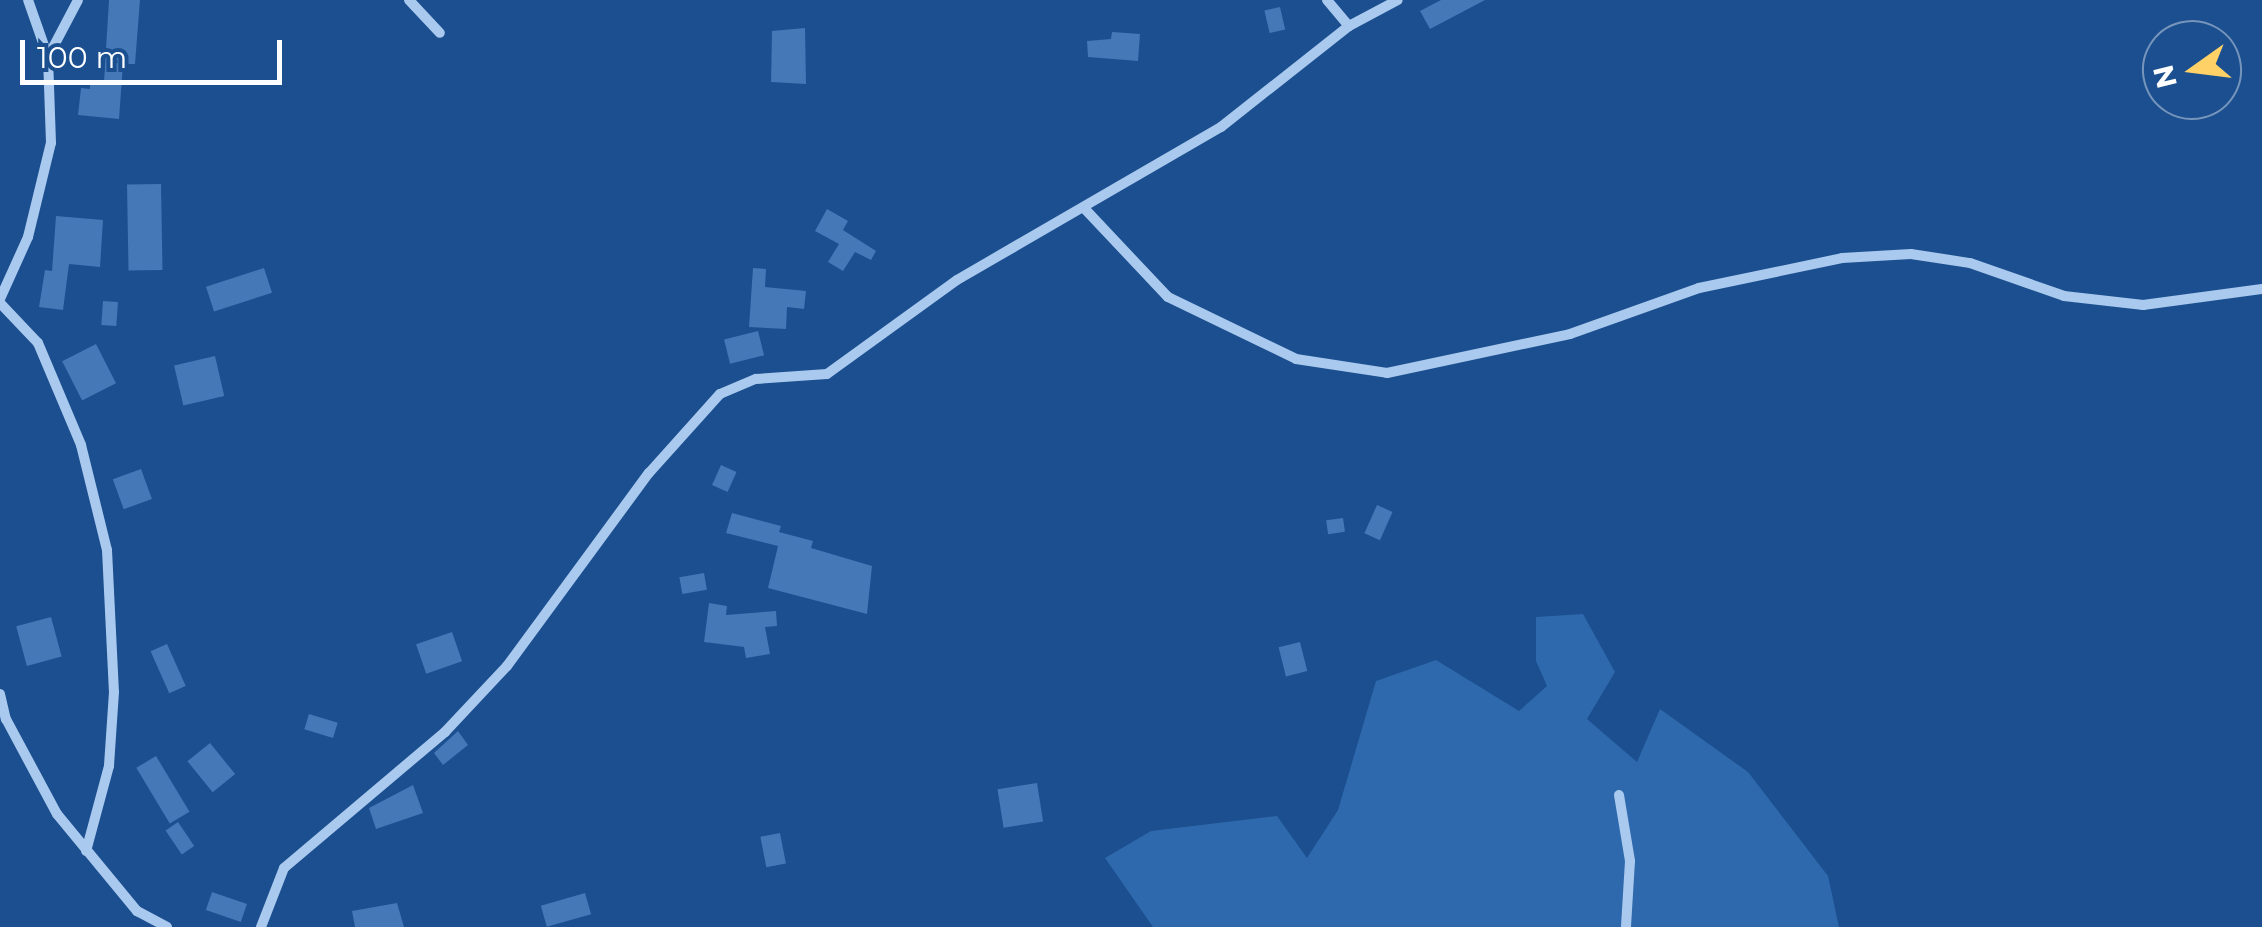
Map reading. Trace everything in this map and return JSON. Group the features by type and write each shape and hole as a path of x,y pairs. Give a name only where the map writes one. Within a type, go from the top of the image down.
{"street":[{"path":"28,0 48,57 51,143 28,237 0,301 38,343 81,445 107,550 114,692 109,766 86,852"},
{"path":"48,57 78,0"},
{"path":"409,0 440,33"},
{"path":"1327,0 1350,26"},
{"path":"261,927 284,868 445,732 507,666 649,473 720,394 756,379 828,374 956,280 1221,127 1350,26 1398,0"},
{"path":"1084,208 1168,297 1296,359 1387,373 1570,334 1699,288 1842,258 1930,257 1970,263 2064,296 2143,306 2262,289"},
{"path":"0,694 6,720 57,814 137,911 167,927"},
{"path":"1619,795 1630,861 1626,927"}],"shaded area":[{"path":"1583,614 1615,672 1587,719 1637,762 1660,709 1748,772 1828,876 1839,927 1153,927 1105,858 1151,831 1277,816 1307,858 1338,810 1376,681 1436,660 1519,711 1547,686 1536,661 1536,617"}],"building":[{"path":"109,0 140,0 135,64 123,64 119,119 78,115 81,88 90,89 90,80 104,81"},
{"path":"1441,0 1485,0 1430,29 1420,11"},
{"path":"1280,7 1285,29 1270,33 1264,11"},
{"path":"805,28 806,84 771,82 772,31"},
{"path":"1112,32 1140,34 1138,61 1088,57 1087,41 1111,39"},
{"path":"161,184 163,270 129,271 127,185"},
{"path":"827,209 848,221 843,230 876,251 871,260 855,252 843,271 828,262 839,244 815,231"},
{"path":"56,216 103,220 100,267 69,264 63,310 39,307 45,270 52,271"},
{"path":"264,268 272,293 214,312 206,287"},
{"path":"753,268 766,269 765,287 806,291 804,309 787,307 786,329 749,327"},
{"path":"103,301 118,302 116,326 101,325"},
{"path":"758,331 764,355 730,364 724,339"},
{"path":"96,344 116,383 82,400 62,361"},
{"path":"215,356 224,396 183,405 174,365"},
{"path":"721,465 737,472 728,492 712,485"},
{"path":"141,469 152,499 124,509 113,479"},
{"path":"1377,505 1393,512 1380,540 1364,533"},
{"path":"732,513 781,526 779,532 813,541 811,548 872,566 867,614 768,588 778,546 726,533"},
{"path":"1343,518 1345,532 1328,534 1326,520"},
{"path":"704,573 707,590 682,594 679,577"},
{"path":"709,603 727,606 726,615 776,611 777,626 765,627 770,654 746,658 744,647 704,642"},
{"path":"51,617 62,657 27,666 16,626"},
{"path":"452,632 462,661 426,674 416,644"},
{"path":"1300,642 1307,671 1286,676 1279,647"},
{"path":"167,644 186,686 169,693 151,651"},
{"path":"309,714 338,723 333,738 304,729"},
{"path":"458,731 468,745 443,765 434,753"},
{"path":"210,743 235,774 213,792 187,761"},
{"path":"156,756 189,812 170,824 136,768"},
{"path":"1037,783 1043,822 1004,828 997,789"},
{"path":"413,785 423,813 376,829 369,808"},
{"path":"178,822 194,846 182,854 166,830"},
{"path":"780,833 786,863 766,867 760,837"},
{"path":"212,892 247,904 241,922 206,910"},
{"path":"585,893 591,914 547,927 541,906"},
{"path":"397,903 404,927 355,927 352,911"}]}
